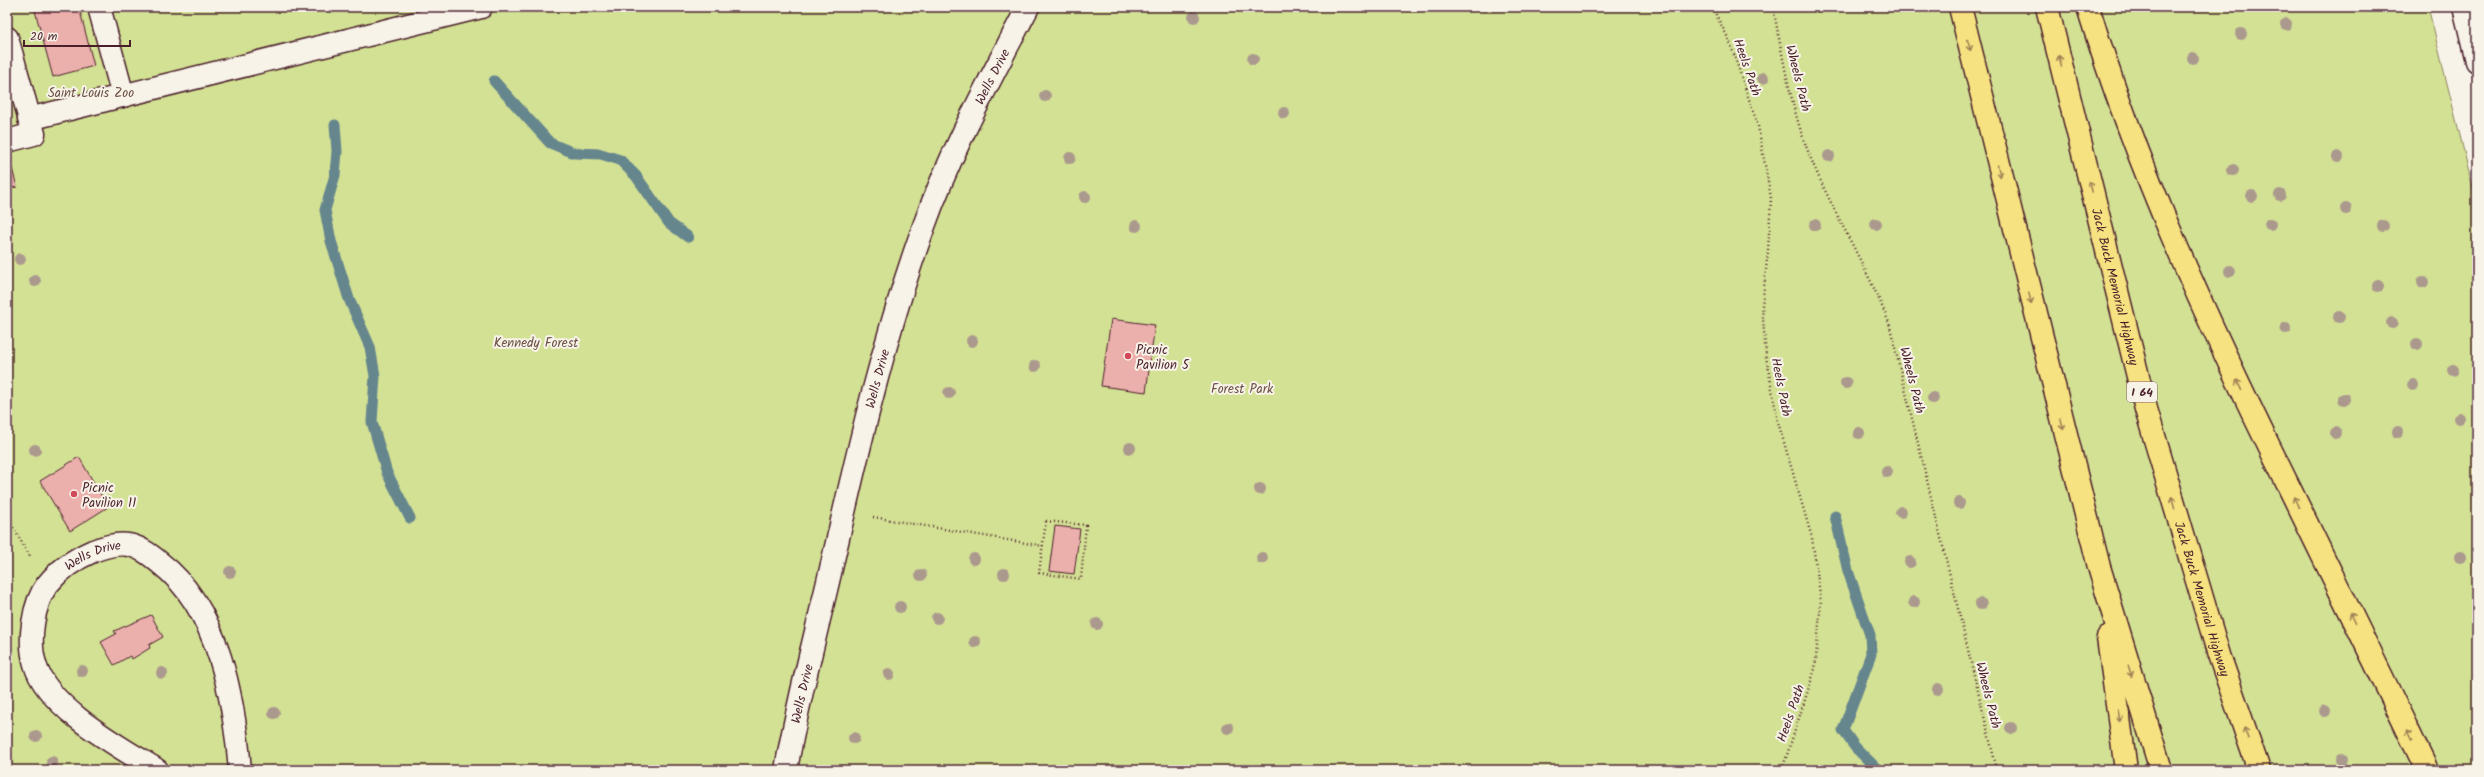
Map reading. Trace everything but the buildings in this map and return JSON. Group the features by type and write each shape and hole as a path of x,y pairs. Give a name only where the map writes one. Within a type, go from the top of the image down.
{"highway":[{"path":"1960,7 2098,567 2161,770"},
{"name":"Jack Buck Memorial Highway","path":"2047,7 2146,409 2216,647 2259,770"},
{"path":"2088,7 2126,123 2156,200 2238,384 2428,770"},
{"path":"2098,567 2126,770"}],"street":[{"path":"99,7 123,96"},
{"path":"29,119 481,7"},
{"name":"Wells Drive","path":"786,770 875,380 897,302 925,223 950,165 977,106 1028,7"},
{"path":"2464,7 2477,60"},
{"path":"7,38 34,134 7,141"},
{"name":"Wells Drive","path":"157,770 114,744 66,709 48,688 35,665 32,636 38,604 47,586 63,569 82,556 104,547 128,545 143,551 174,574 202,614 216,646 226,682 240,770"}],"path":[{"name":"Heels Path","path":"1712,7 1729,40 1758,126 1771,198 1762,306 1766,357 1778,422 1812,538 1821,601 1815,669 1782,770"},
{"name":"Wheels Path","path":"1773,7 1786,72 1806,146 1834,208 1876,289 1889,323 1997,770"},
{"path":"7,517 47,586"},
{"path":"883,519 1043,546"},
{"path":"1046,521 1086,525 1080,578 1039,573 1043,546 1046,521"}],"green space":[{"name":"Forest Park","path":"7,7 2428,7 2477,204 2477,770 7,770"}],"waterway":[{"path":"494,81 550,143 574,153 601,154 620,160 636,176 669,223 688,237"},
{"path":"335,125 337,151 335,175 325,210 331,241 349,299 370,347 375,376 372,422 387,473 410,518"},
{"path":"1835,516 1848,571 1870,635 1871,654 1843,730 1855,747 1878,770"}],"place":[{"name":"Picnic Pavilion 5","path":"1128,356"},
{"name":"Picnic Pavilion 11","path":"74,494"}],"park label":[{"name":"Saint Louis Zoo","path":"91,92"},
{"name":"Kennedy Forest","path":"536,342"}]}
